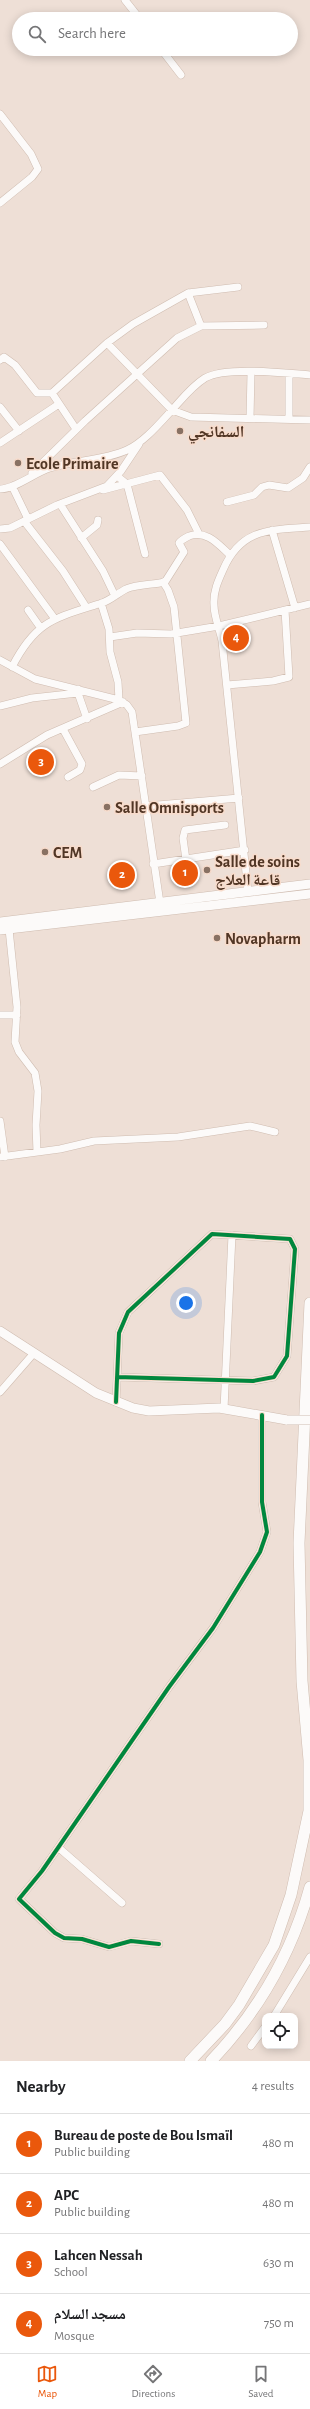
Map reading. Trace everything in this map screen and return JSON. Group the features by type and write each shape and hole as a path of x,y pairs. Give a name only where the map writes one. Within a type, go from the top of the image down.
{"highway":[{"path":"190,2061 225,2024 239,2005 274,1945 291,1895 309,1811 309,1760 302,1681 299,1544 310,1303"},
{"path":"211,2061 230,2041 254,2009 274,1976 298,1925 310,1887"}],"main road":[{"path":"0,922 310,884"},
{"path":"4,930 310,894"},
{"path":"0,1331 96,1393 116,1402 149,1411 224,1409 287,1420 310,1420"}],"street":[{"path":"125,0 134,12"},
{"path":"166,56 181,75"},
{"path":"0,114 30,154 38,169 32,177 0,203"},
{"path":"0,360 4,357 15,365 37,393 52,393 107,343 152,312 188,293 238,287"},
{"path":"188,293 201,326"},
{"path":"28,477 76,429 177,338 201,326 264,324"},
{"path":"107,343 136,375 172,410 190,416 310,420"},
{"path":"0,529 10,528 60,504 107,486 117,476 142,440 204,379 222,373 310,375"},
{"path":"250,418 251,373"},
{"path":"289,374 289,419"},
{"path":"52,393 76,429"},
{"path":"0,443 59,404"},
{"path":"0,407 18,431"},
{"path":"0,490 55,466 117,454 127,450 142,440"},
{"path":"227,502 254,495 262,487 269,485 288,488 303,478 310,467"},
{"path":"94,492 160,475 186,510 199,534 213,540 230,555"},
{"path":"117,476 127,484 145,554"},
{"path":"12,486 26,520 63,571 86,607"},
{"path":"60,504 104,571 115,596"},
{"path":"81,538 97,525 98,520"},
{"path":"248,892 245,850 227,685 219,626 214,607 214,594 230,555 247,538 272,530 310,527"},
{"path":"272,530 295,608"},
{"path":"12,667 24,645 40,627 55,619 101,603 136,586 163,582 167,580 184,552 180,541 199,534"},
{"path":"0,544 55,619"},
{"path":"135,732 178,726 186,723 174,607 168,590 163,582"},
{"path":"101,603 110,637 110,652 118,682 121,701"},
{"path":"110,637 137,633 177,633 219,626 310,604"},
{"path":"28,610 40,627"},
{"path":"227,685 273,681 289,677 285,610"},
{"path":"0,660 36,679 121,701 132,712 153,864 160,903"},
{"path":"0,706 32,698 78,691"},
{"path":"78,691 87,719"},
{"path":"0,764 47,735 87,719 121,701"},
{"path":"63,729 82,764 80,770 68,777"},
{"path":"93,787 119,774 142,776"},
{"path":"146,806 239,798"},
{"path":"186,860 183,838 185,830 226,825"},
{"path":"153,864 245,850"},
{"path":"4,930 17,1014 16,1042 19,1052 35,1073 38,1092 36,1125 37,1152"},
{"path":"0,1015 17,1014"},
{"path":"0,1121 3,1157 94,1141 178,1137 250,1126 275,1132"},
{"path":"116,1402 118,1333 128,1312 212,1234 290,1239 295,1249 287,1356 274,1377 253,1381 117,1377"},
{"path":"224,1409 232,1235"},
{"path":"0,1392 34,1353"},
{"path":"160,1944 130,1941 116,1946 103,1946 82,1940 64,1938 51,1930 19,1899 59,1848 169,1687 213,1628 260,1552 267,1532 262,1502 262,1415"},
{"path":"59,1848 122,1903"},
{"path":"276,2013 310,1958"},
{"path":"251,2046 262,2031"}],"cycle path":[{"path":"116,1402 119,1333 128,1312 212,1234 290,1239 295,1249 287,1356 274,1377 253,1381 117,1377"},
{"path":"159,1944 131,1941 109,1947 82,1939 64,1938 55,1933 19,1899 42,1871 169,1687 213,1628 260,1552 267,1532 262,1502 262,1415"}],"place":[{"name":"السفانجي","path":"180,431"},
{"name":"Ecole Primaire","path":"18,463"},
{"name":"مسجد السلام","path":"236,638"},
{"name":"Lahcen Nessah","path":"41,762"},
{"name":"Salle Omnisports","path":"107,807"},
{"name":"CEM","path":"45,852"},
{"name":"Salle de soins قاعة العلاج","path":"207,870"},
{"name":"Bureau de poste de Bou Ismaïl","path":"185,873"},
{"name":"APC","path":"122,875"},
{"name":"Novapharm","path":"217,938"}]}
